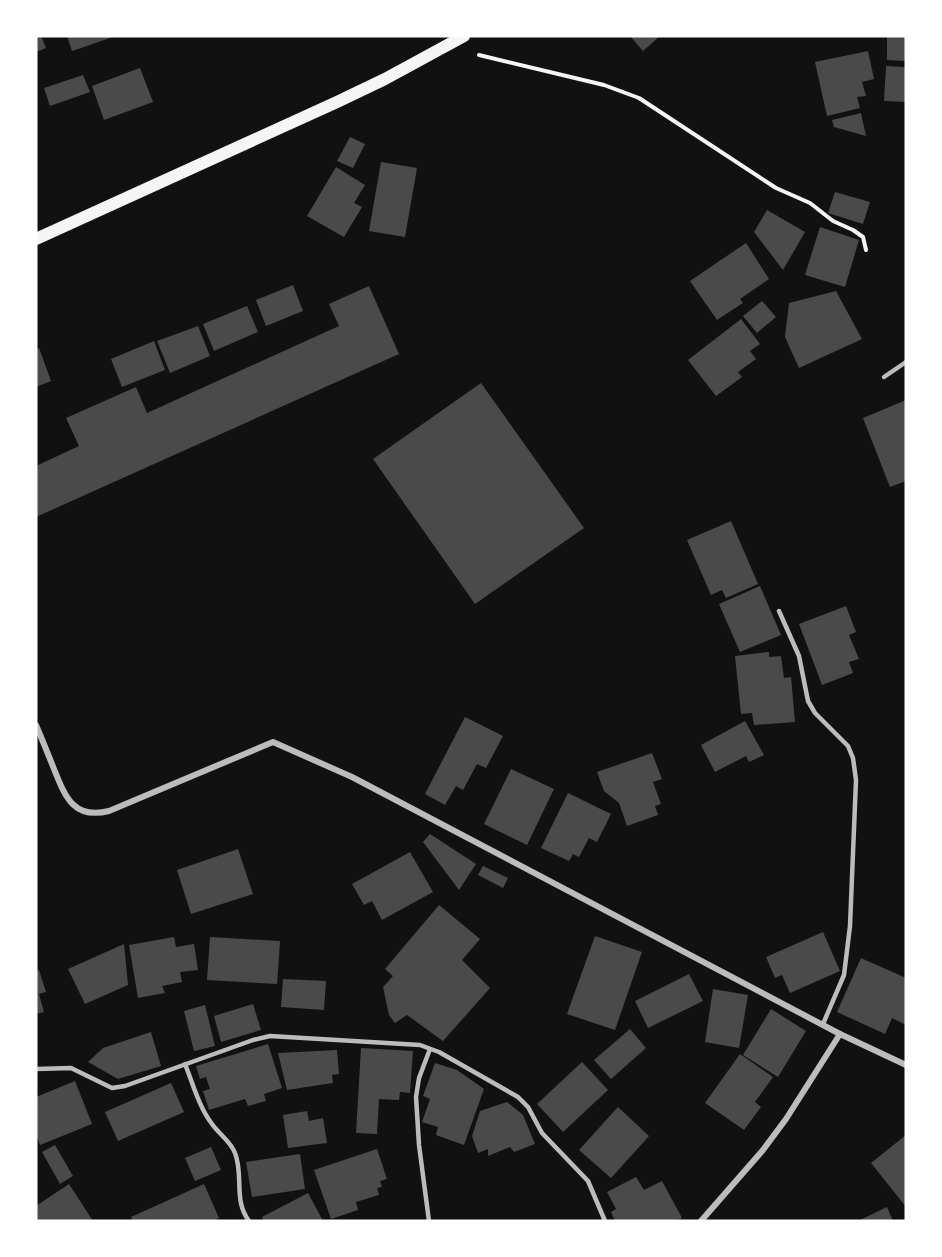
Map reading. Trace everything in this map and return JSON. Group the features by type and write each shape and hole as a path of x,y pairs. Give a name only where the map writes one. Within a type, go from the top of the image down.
{"main road":[{"path":"36,239 337,102 464,36"}],"street":[{"path":"36,725 67,799 82,810 97,813 109,811 273,742 352,777 840,1034 906,1065"},
{"path":"701,1221 763,1150 786,1119 840,1034"}],"lane":[{"path":"884,377 906,362"},
{"path":"779,611 799,656 808,701 815,713 848,746 853,759 856,780 850,926 844,975 823,1024"},
{"path":"36,1069 71,1068 112,1089 270,1036 420,1045 518,1096 528,1107 542,1133 588,1180 605,1221"},
{"path":"429,1221 420,1154 416,1097 419,1078 430,1049"},
{"path":"185,1065 201,1106 212,1124 235,1152 240,1202 249,1221"}],"path":[{"path":"446,46 604,85 639,98 776,188 810,203 833,221 853,230 863,237 866,250"}],"building":[{"path":"36,36 41,36 46,48 36,52"},
{"path":"67,36 116,36 72,51"},
{"path":"630,36 660,36 643,51"},
{"path":"887,36 905,36 905,61 887,60"},
{"path":"868,51 874,79 862,82 866,96 857,97 860,108 827,116 815,62"},
{"path":"886,66 905,67 906,102 884,101"},
{"path":"140,68 153,102 104,120 92,86"},
{"path":"83,75 90,92 50,106 44,88"},
{"path":"861,113 866,136 834,127 832,120"},
{"path":"350,137 365,144 353,168 337,161"},
{"path":"381,162 417,168 405,237 369,231"},
{"path":"336,167 365,185 354,203 362,207 344,237 307,216"},
{"path":"835,192 870,202 863,224 828,213"},
{"path":"767,210 805,232 783,270 754,232"},
{"path":"820,227 859,240 845,287 805,275"},
{"path":"746,243 769,279 740,299 743,303 717,320 690,281"},
{"path":"293,285 303,311 266,326 256,300"},
{"path":"369,286 399,354 36,517 36,466 79,446 66,418 136,387 147,413 339,326 329,304"},
{"path":"836,291 862,339 799,368 785,337 789,303"},
{"path":"762,301 776,317 757,333 743,316"},
{"path":"247,306 258,332 214,351 203,324"},
{"path":"741,319 760,344 750,351 756,359 738,372 742,377 716,396 688,360"},
{"path":"198,326 210,356 170,373 157,341"},
{"path":"154,341 165,370 122,387 111,359"},
{"path":"39,348 51,381 36,387 36,349"},
{"path":"481,383 584,528 475,604 373,459"},
{"path":"906,400 906,481 890,487 863,418"},
{"path":"731,521 758,584 726,598 722,590 711,595 687,540"},
{"path":"760,586 781,635 740,652 719,604"},
{"path":"846,606 856,632 849,635 859,659 849,662 853,673 822,685 799,624"},
{"path":"769,652 769,657 781,656 784,678 791,677 795,722 754,725 752,713 741,714 735,656"},
{"path":"465,717 503,736 486,768 477,764 463,790 456,786 445,805 425,794"},
{"path":"745,721 764,755 749,762 746,756 715,772 701,745"},
{"path":"652,753 662,779 653,782 661,804 655,806 658,815 627,826 619,803 604,791 597,772"},
{"path":"511,769 554,789 527,845 484,824"},
{"path":"568,793 611,814 597,842 589,838 579,857 573,854 569,861 541,848"},
{"path":"430,834 476,864 459,890 423,842"},
{"path":"238,849 253,894 191,914 177,870"},
{"path":"410,852 433,892 382,920 372,901 364,905 352,884"},
{"path":"483,866 508,878 503,888 478,875"},
{"path":"439,905 480,939 462,960 490,988 443,1041 407,1015 395,1023 389,1015 383,987 393,976 385,969"},
{"path":"823,932 840,971 790,993 782,975 775,978 766,957"},
{"path":"595,936 642,952 615,1030 567,1014"},
{"path":"174,937 176,947 194,944 198,970 180,972 182,982 162,986 165,993 138,998 129,945"},
{"path":"210,937 280,941 277,984 207,980"},
{"path":"124,944 128,985 85,1004 68,969"},
{"path":"861,958 906,978 906,1025 892,1018 885,1034 837,1012"},
{"path":"39,970 46,992 39,994 44,1012 36,1014 36,971"},
{"path":"689,974 703,1001 648,1028 635,1001"},
{"path":"283,979 326,981 324,1010 281,1007"},
{"path":"713,989 748,995 739,1048 705,1042"},
{"path":"253,1004 261,1030 221,1042 214,1016"},
{"path":"205,1005 215,1046 194,1051 184,1011"},
{"path":"771,1009 806,1031 778,1077 743,1055"},
{"path":"630,1029 646,1048 611,1079 594,1060"},
{"path":"151,1032 161,1066 118,1079 88,1062 103,1048"},
{"path":"268,1044 282,1088 264,1094 266,1101 248,1106 245,1099 209,1110 203,1091 210,1089 206,1077 200,1079 196,1066"},
{"path":"361,1048 413,1051 410,1093 400,1092 399,1100 379,1099 377,1134 356,1133"},
{"path":"337,1050 339,1074 332,1075 333,1083 287,1090 278,1053"},
{"path":"740,1054 773,1077 755,1102 761,1107 744,1130 705,1103"},
{"path":"582,1062 608,1090 563,1132 537,1104"},
{"path":"435,1063 457,1070 484,1089 464,1145 436,1135 438,1127 422,1122 430,1099 423,1096"},
{"path":"75,1081 92,1124 40,1145 36,1134 36,1097"},
{"path":"171,1083 184,1112 118,1141 105,1112"},
{"path":"507,1102 523,1115 535,1144 514,1152 510,1147 488,1156 488,1149 478,1153 472,1136 480,1111"},
{"path":"618,1107 649,1136 611,1178 579,1150"},
{"path":"307,1111 309,1121 323,1118 327,1143 288,1148 283,1115"},
{"path":"906,1135 906,1207 871,1163"},
{"path":"55,1145 73,1176 60,1184 42,1152"},
{"path":"211,1147 221,1170 195,1181 185,1158"},
{"path":"377,1149 387,1179 380,1181 382,1187 377,1188 379,1195 356,1202 358,1210 331,1219 314,1170"},
{"path":"300,1154 305,1189 252,1197 246,1162"},
{"path":"636,1177 644,1190 662,1181 682,1218 676,1221 615,1221 611,1212 616,1209 607,1192"},
{"path":"69,1184 93,1221 36,1221 36,1206"},
{"path":"204,1184 219,1218 212,1221 133,1221 131,1217"},
{"path":"308,1193 323,1221 264,1221 262,1217"},
{"path":"887,1207 893,1221 858,1221"}]}
